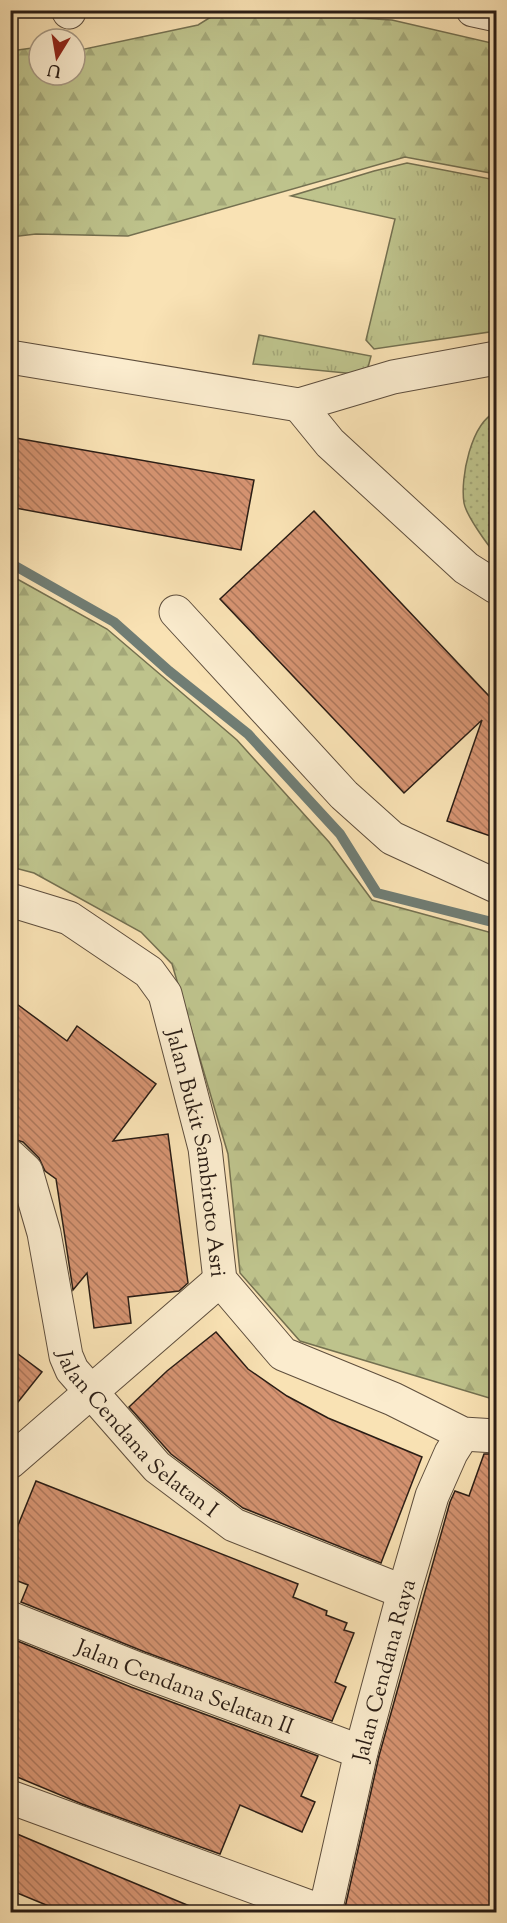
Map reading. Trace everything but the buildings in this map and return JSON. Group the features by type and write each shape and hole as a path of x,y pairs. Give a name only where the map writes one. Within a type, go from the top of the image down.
{"street":[{"path":"473,10 496,15"},
{"path":"10,357 299,405 393,377 496,358"},
{"path":"299,405 330,443 466,568 496,587"},
{"path":"176,612 344,795 392,838 496,886"},
{"name":"Jalan Bukit Sambiroto Asri","path":"10,900 69,918 150,972 165,994 205,1148 220,1280 283,1354 393,1399 463,1434 496,1436"},
{"name":"Jalan Cendana Selatan I","path":"10,1156 26,1171 44,1233 66,1356 72,1370 157,1467 234,1525 404,1592"},
{"path":"10,1462 220,1280"},
{"name":"Jalan Cendana Raya","path":"324,1912 361,1752 404,1592 432,1496 451,1453 463,1434"},
{"name":"Jalan Cendana Selatan II","path":"10,1618 138,1669 361,1752"},
{"path":"10,1797 324,1912"}],"green space":[{"path":"222,10 392,20 496,44 496,174 405,157 128,236 36,234 11,237 11,51 27,49 27,87 87,87 87,48 198,25"},
{"path":"407,163 496,180 496,331 374,349 366,340 395,219 291,196"},
{"path":"259,335 371,356 366,375 253,364"},
{"path":"496,412 496,554 469,515 464,503 463,492 466,466 474,439 487,418"},
{"path":"10,575 107,629 237,740 329,842 372,900 496,934 496,1400 300,1341 240,1273 228,1154 172,964 141,932 34,873 11,867"}],"waterway":[{"path":"10,563 114,622 169,671 248,734 340,834 377,893 496,923"}]}
